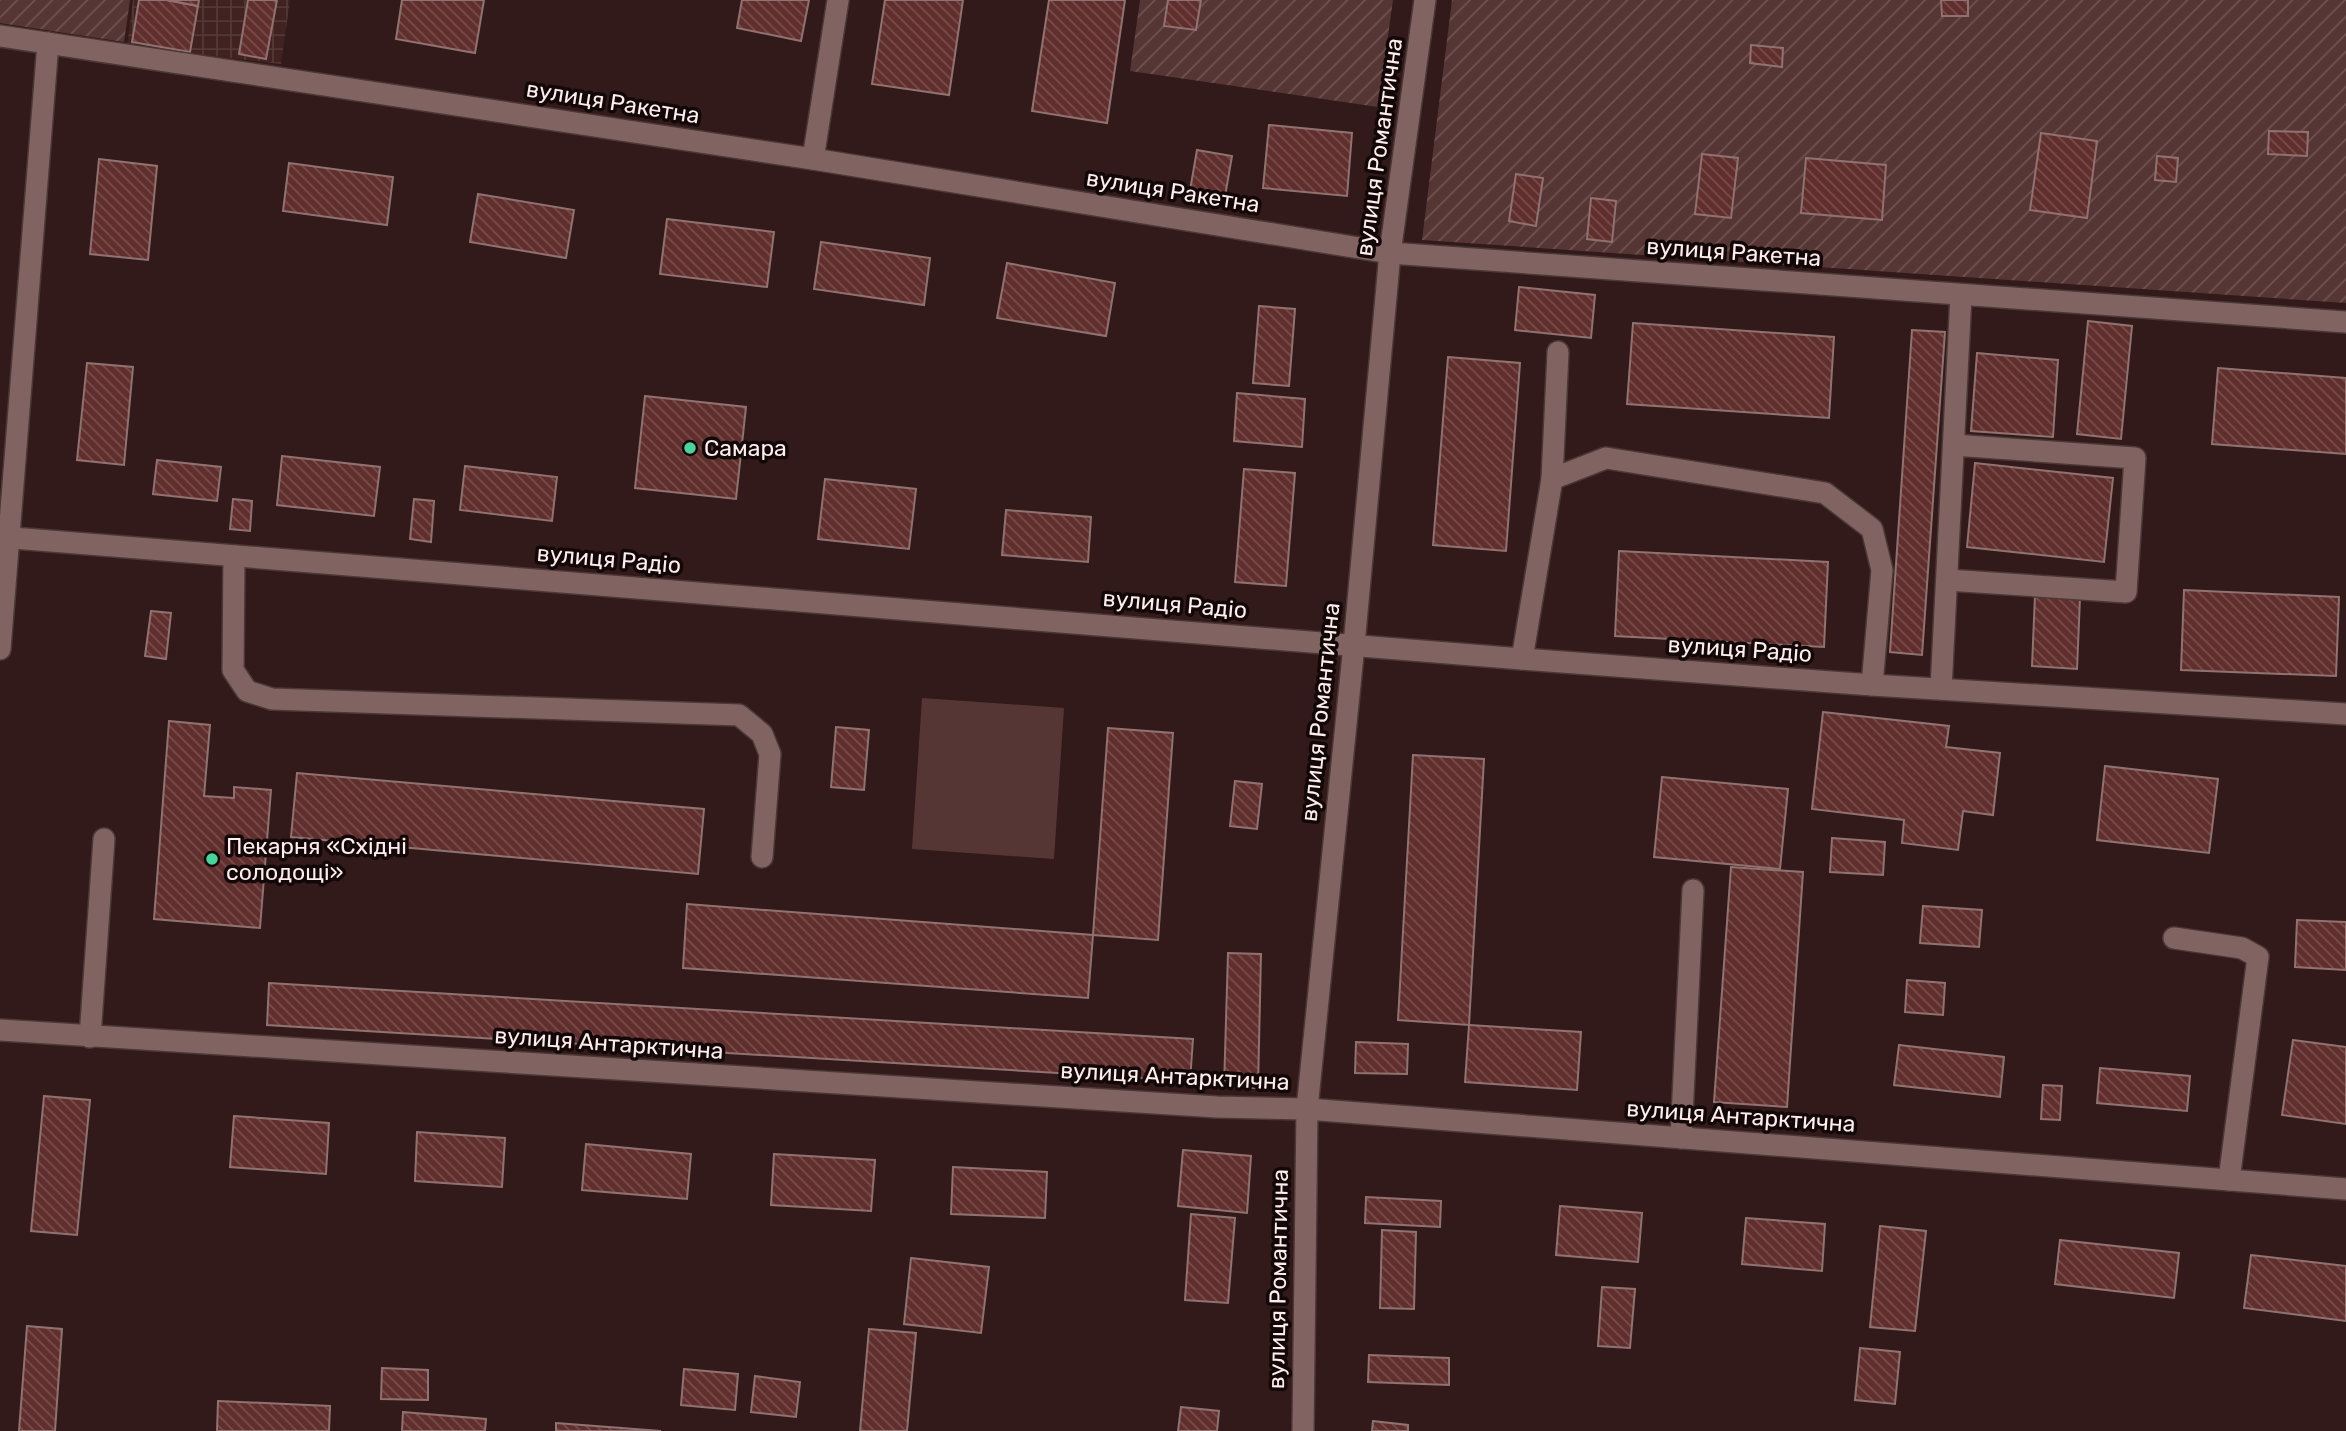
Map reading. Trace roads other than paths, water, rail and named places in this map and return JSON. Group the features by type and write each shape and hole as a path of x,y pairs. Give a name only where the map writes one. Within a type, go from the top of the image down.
{"street":[{"path":"813,159 838,0"},
{"name":"вулиця Романтична","path":"1303,1431 1307,1109 1390,253 1425,0"},
{"name":"вулиця Ракетна","path":"0,36 813,159 1390,253 2346,322"},
{"path":"0,649 4,537 48,43"},
{"path":"1941,689 1961,295"},
{"path":"1522,659 1552,479 1558,352"},
{"path":"1947,580 2126,592 2135,458 1954,445"},
{"path":"1552,479 1606,458 1825,494 1872,528 1881,570 1872,685"},
{"name":"вулиця Радіо","path":"4,537 1522,659 1872,685 2346,714"},
{"path":"234,556 233,670 247,691 272,699 739,715 762,734 771,754 762,857"},
{"path":"90,1037 104,839"},
{"path":"1681,1138 1693,890"},
{"path":"2174,937 2242,948 2258,957 2229,1180"},
{"name":"вулиця Антарктична","path":"0,1030 1217,1107 1307,1109 2346,1188"}],"place":[{"name":"Самара","path":"690,448"},
{"name":"Пекарня «Східні солодощі»","path":"212,859"}]}
